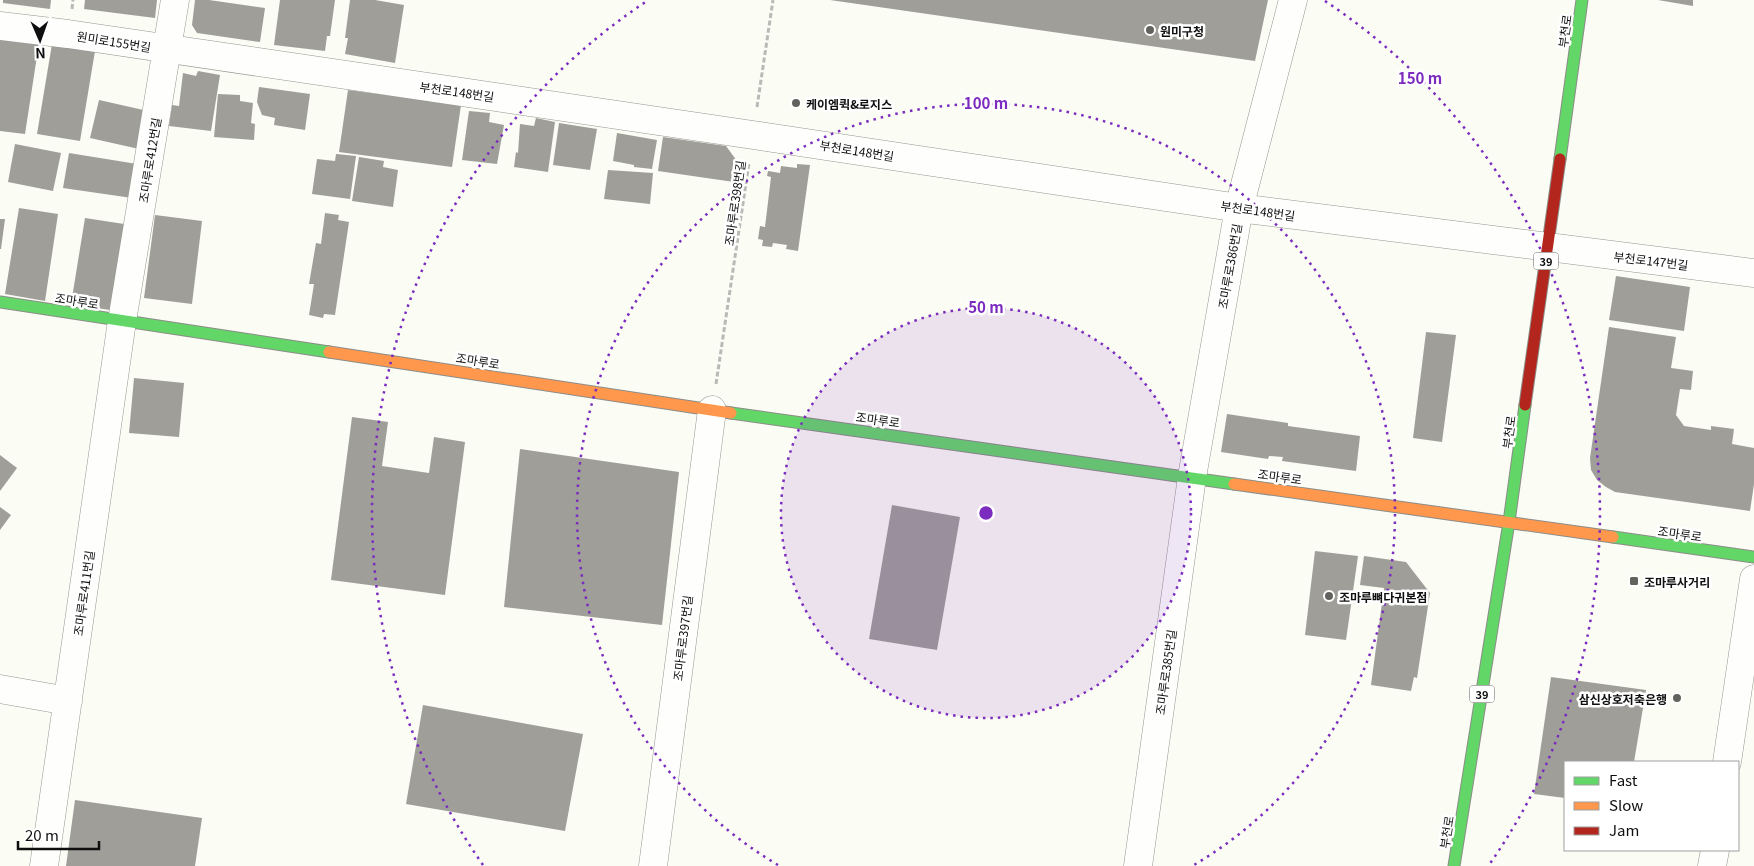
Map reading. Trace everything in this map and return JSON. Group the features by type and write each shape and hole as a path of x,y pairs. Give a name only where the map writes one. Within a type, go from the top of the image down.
{"street":[{"name":"조마루로412번길","path":"122,321 175,0"},
{"name":"조마루로386번길","path":"1192,477 1239,208 1293,0"},
{"name":"부천로","path":"1454,866 1509,522 1582,0"},
{"name":"원미로155번길","path":"0,26 168,49"},
{"name":"부천로148번길","path":"168,49 753,134 1239,208 1548,248"},
{"name":"부천로147번길","path":"1548,248 1754,273"},
{"name":"조마루로","path":"0,302 712,410 1754,557"},
{"name":"조마루로411번길","path":"44,866 122,321"},
{"name":"조마루로397번길","path":"653,866 712,410"},
{"name":"조마루로385번길","path":"1138,866 1192,477"},
{"path":"1728,761 1754,579"},
{"path":"0,689 68,702"},
{"path":"1712,866 1715,851"}],"path":[{"name":"조마루로398번길","path":"712,410 773,0"}],"building":[{"path":"3,0 51,0 50,9 3,3"},
{"path":"85,0 157,0 155,18 84,9"},
{"path":"195,0 209,0 265,8 260,42 197,33 192,25"},
{"path":"280,0 335,0 330,36 327,36 325,51 274,45"},
{"path":"350,0 375,0 404,5 395,63 345,54 348,38 345,38"},
{"name":"원미구청","path":"830,0 1268,0 1255,61"},
{"path":"1658,0 1693,0 1693,6"},
{"path":"0,37 39,43 25,134 0,131"},
{"path":"52,44 95,51 80,141 37,134"},
{"path":"198,71 220,75 211,131 169,126 172,105 179,106 183,73 196,76"},
{"path":"259,87 310,94 305,130 274,125 275,118 262,115 257,102"},
{"path":"348,90 461,105 452,167 339,152"},
{"path":"218,94 240,95 240,101 253,103 251,123 255,124 254,140 214,137"},
{"path":"99,100 148,111 139,149 90,138"},
{"path":"469,111 490,113 489,122 504,125 497,164 462,160"},
{"path":"536,118 555,122 548,172 514,167 516,152 518,153 520,124 534,126"},
{"path":"559,123 597,129 590,170 553,165"},
{"path":"617,133 657,140 652,169 634,167 634,165 613,161"},
{"path":"663,137 726,146 737,161 734,182 658,171"},
{"path":"15,144 61,153 53,191 8,182"},
{"path":"69,153 137,164 132,198 63,188"},
{"path":"336,154 356,156 350,199 312,194 317,159 335,161"},
{"path":"359,157 384,161 383,167 398,170 393,207 352,201"},
{"path":"797,164 810,165 798,251 786,249 787,245 773,243 772,247 762,246 763,240 758,239 760,226 765,227 771,177 767,176 768,171 780,173 781,166 797,168"},
{"path":"608,170 653,173 650,204 604,199"},
{"path":"19,208 58,214 45,301 5,294"},
{"path":"325,213 339,215 338,220 349,222 335,315 324,314 323,318 309,315 314,284 309,284 316,243 321,244"},
{"path":"155,215 202,221 192,304 144,298"},
{"path":"85,218 124,224 110,310 71,304"},
{"path":"0,219 5,219 1,249 0,249"},
{"path":"1616,276 1690,287 1684,331 1609,320"},
{"path":"1609,327 1676,337 1671,368 1693,371 1691,390 1680,389 1676,415 1684,426 1711,430 1711,426 1734,429 1732,444 1754,448 1754,484 1750,511 1615,492 1597,480 1591,470 1590,458"},
{"path":"1426,332 1456,335 1442,442 1413,438"},
{"path":"134,378 184,383 179,437 129,433"},
{"path":"1227,414 1288,423 1288,426 1360,436 1356,471 1282,461 1283,457 1269,456 1268,459 1221,452"},
{"path":"352,417 388,422 382,466 429,473 434,437 465,442 445,595 331,580"},
{"path":"520,449 679,472 662,625 504,607"},
{"path":"0,455 17,468 0,491"},
{"path":"892,505 960,517 937,650 869,639"},
{"path":"0,507 11,515 0,530"},
{"path":"1315,551 1358,556 1346,640 1305,635"},
{"path":"1364,556 1406,562 1430,593 1417,678 1414,677 1411,691 1371,685 1384,588 1360,585"},
{"path":"1551,677 1646,690 1634,761 1564,761 1564,798 1534,794"},
{"path":"423,705 583,734 565,831 406,804"},
{"path":"75,800 202,818 195,866 66,866"}],"traffic: fast":[{"path":"1560,159 1582,0"},
{"path":"0,302 329,352"},
{"path":"1454,866 1509,522 1525,405"},
{"path":"731,413 1234,484"},
{"path":"1613,537 1754,557"}],"traffic: slow":[{"path":"329,352 731,413"},
{"path":"1234,484 1613,537"}],"traffic: jam":[{"path":"1525,405 1560,159"}],"place":[{"name":"원미구청","path":"1150,30"},
{"name":"케이엠퀵&로지스","path":"796,103"},
{"name":"조마루사거리","path":"1634,581"},
{"name":"조마루뼈다귀본점","path":"1329,596"},
{"name":"삼신상호저축은행","path":"1677,698"}]}
